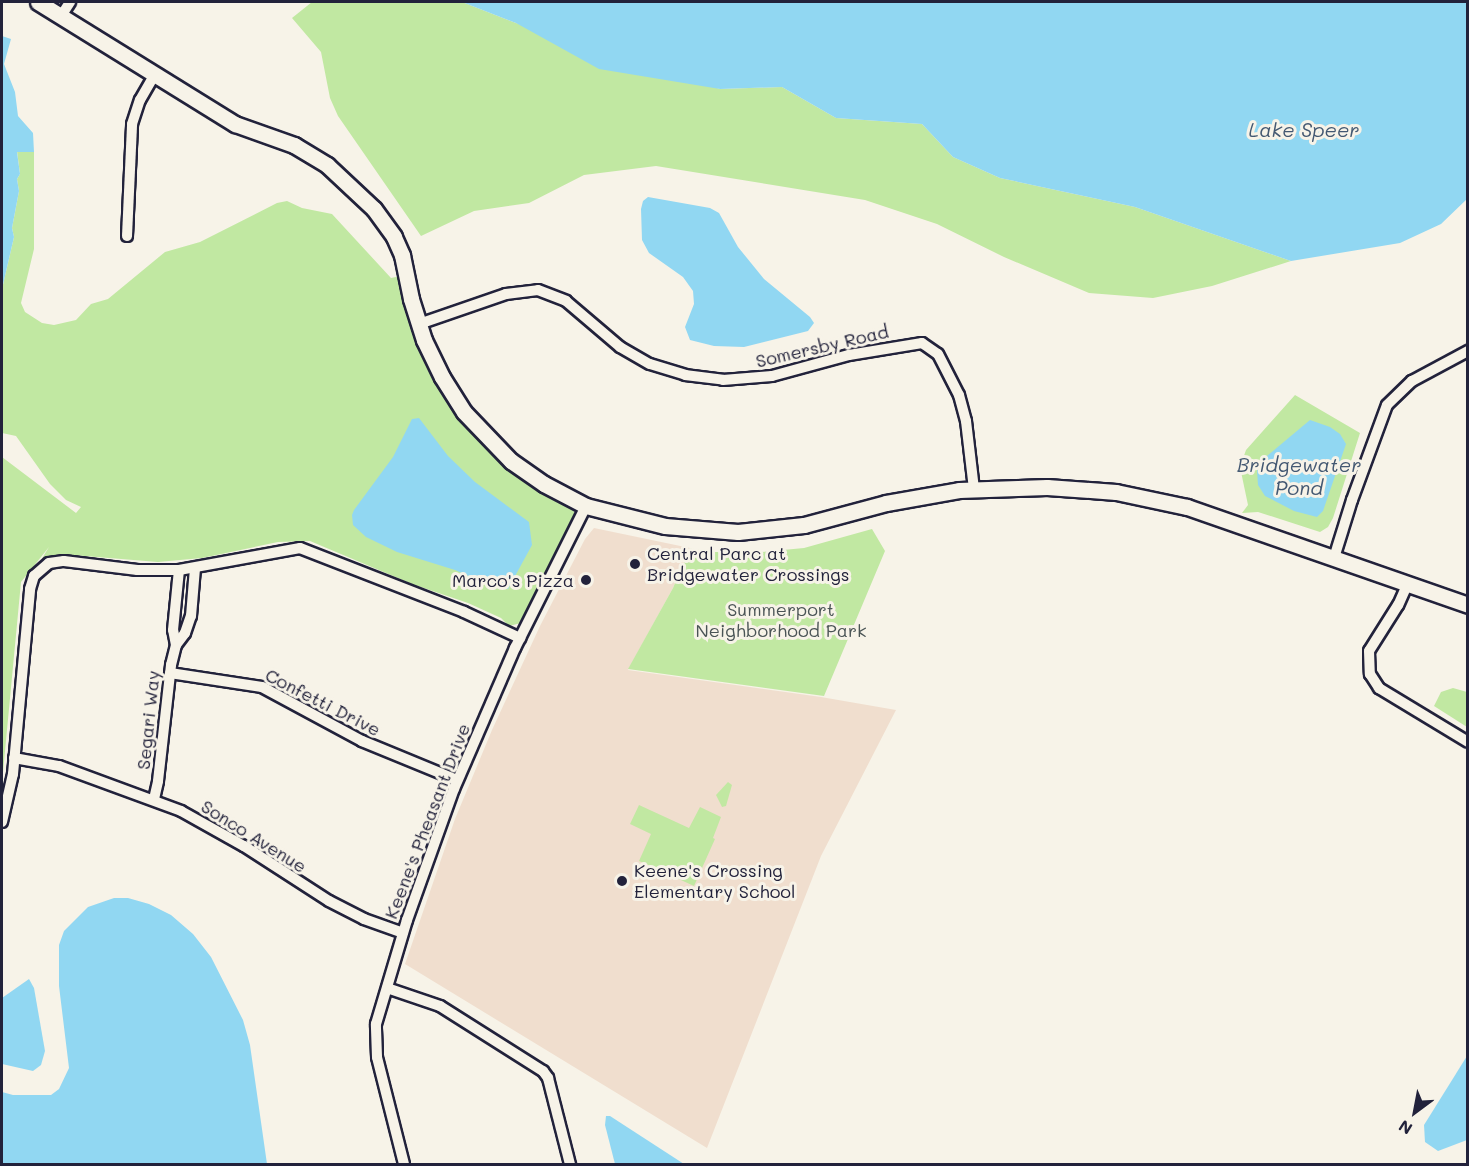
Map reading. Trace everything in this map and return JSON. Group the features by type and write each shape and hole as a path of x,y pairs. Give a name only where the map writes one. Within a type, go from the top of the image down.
{"street":[{"path":"38,2 242,128 286,142 312,155 366,201 388,227 399,246 419,324 442,377 480,431 522,469 586,506 674,527 750,531 804,525 886,502 974,489 1047,487 1131,494 1193,509 1467,605"},
{"path":"61,16 70,2"},
{"path":"127,236 132,124 140,100 154,74"},
{"name":"Somersby Road","path":"419,324 506,294 538,290 567,301 620,347 650,364 685,375 723,380 771,376 860,353 922,343 938,354 959,395 966,421 974,489"},
{"path":"1335,558 1352,500 1387,405 1412,381 1467,351"},
{"name":"Keene's Pheasant Drive","path":"404,1164 375,1047 376,1024 403,933 457,780 520,638 586,506"},
{"path":"2,822 14,758 30,588 39,570 50,563 64,561 137,570 179,570 284,549 307,549 408,592 464,612 520,638"},
{"name":"Segari Way","path":"154,799 170,673 176,645 185,633 191,616 195,568"},
{"name":"Segari Way","path":"176,645 173,635 179,570"},
{"path":"1408,583 1398,606 1369,651 1370,674 1379,688 1467,742"},
{"name":"Confetti Drive","path":"170,673 262,687 372,746 457,780"},
{"name":"Sonco Avenue","path":"14,758 58,766 154,799 221,832 329,901 364,919 403,933"},
{"path":"387,988 440,1006 543,1071 548,1078 570,1164"}],"shaded area":[{"name":"Keene's Crossing Elementary School","path":"594,528 690,548 673,588 628,670 896,710 821,856 707,1148 405,964 455,819 492,730 540,626 585,539"}],"green space":[{"path":"312,2 462,2 516,23 720,89 782,87 836,118 922,124 953,157 1000,178 1135,207 1291,261 1212,286 1153,298 1089,293 1004,257 937,224 865,200 656,166 584,175 529,203 474,211 421,236 338,116 330,98 321,52 292,18"},
{"path":"17,151 34,152 34,249 21,303 25,312 42,323 54,325 76,320 91,304 108,299 165,252 200,242 277,203 287,201 302,208 332,214 391,278 401,276 466,423 505,463 571,505 575,514 574,522 521,623 509,626 501,618 468,603 412,584 310,541 278,542 202,558 158,562 60,554 41,560 49,547 21,582 2,783 2,457 76,513 81,507 66,500 50,484 16,436 2,433 2,289 14,237 12,228 19,191 17,179 20,174"},
{"path":"1295,395 1360,433 1333,518 1328,527 1320,532 1258,512 1242,513 1248,505 1240,467 1246,450"},
{"name":"Summerport Neighborhood Park","path":"872,529 885,551 824,696 628,669 673,588 690,548 708,552 761,552 804,548"},
{"path":"1453,688 1467,692 1467,727 1434,706 1441,692"},
{"path":"728,782 732,785 726,806 722,807 716,795"},
{"path":"639,805 689,828 700,807 721,817 713,838 715,839 694,886 639,861 651,834 630,824"}],"water":[{"name":"Lake Speer","path":"462,2 1467,2 1467,199 1441,224 1400,243 1291,261 1135,207 1000,178 953,157 922,124 836,118 782,87 720,89 599,69 516,23"},
{"path":"2,36 11,39 4,64 15,92 18,116 33,133 34,152 17,152 20,174 17,179 19,191 12,228 14,237 2,289"},
{"path":"648,197 710,208 719,213 738,247 764,279 810,317 814,323 808,331 744,347 714,346 690,340 685,327 694,304 693,291 683,277 649,253 642,240 641,209 643,201"},
{"path":"419,418 448,456 475,482 529,522 532,545 508,589 496,588 455,570 397,552 366,537 353,525 354,510 393,457 412,419"},
{"name":"Bridgewater Pond","path":"1310,420 1330,427 1340,434 1346,444 1323,511 1317,517 1294,511 1265,496 1258,485 1257,471 1261,461"},
{"path":"114,898 128,898 149,904 171,915 193,934 211,957 243,1020 250,1045 267,1164 2,1164 2,1092 13,1095 51,1095 59,1089 69,1068 59,986 59,945 64,931 88,907"},
{"path":"29,979 34,988 45,1051 41,1065 33,1071 2,1064 2,998"},
{"path":"1467,1056 1467,1140 1438,1151 1425,1142 1424,1125"},
{"path":"606,1116 610,1116 684,1164 615,1164 605,1125"}],"place":[{"name":"Central Parc at Bridgewater Crossings","path":"635,564"},
{"name":"Marco's Pizza","path":"586,580"},
{"name":"Keene's Crossing Elementary School","path":"622,881"}]}
